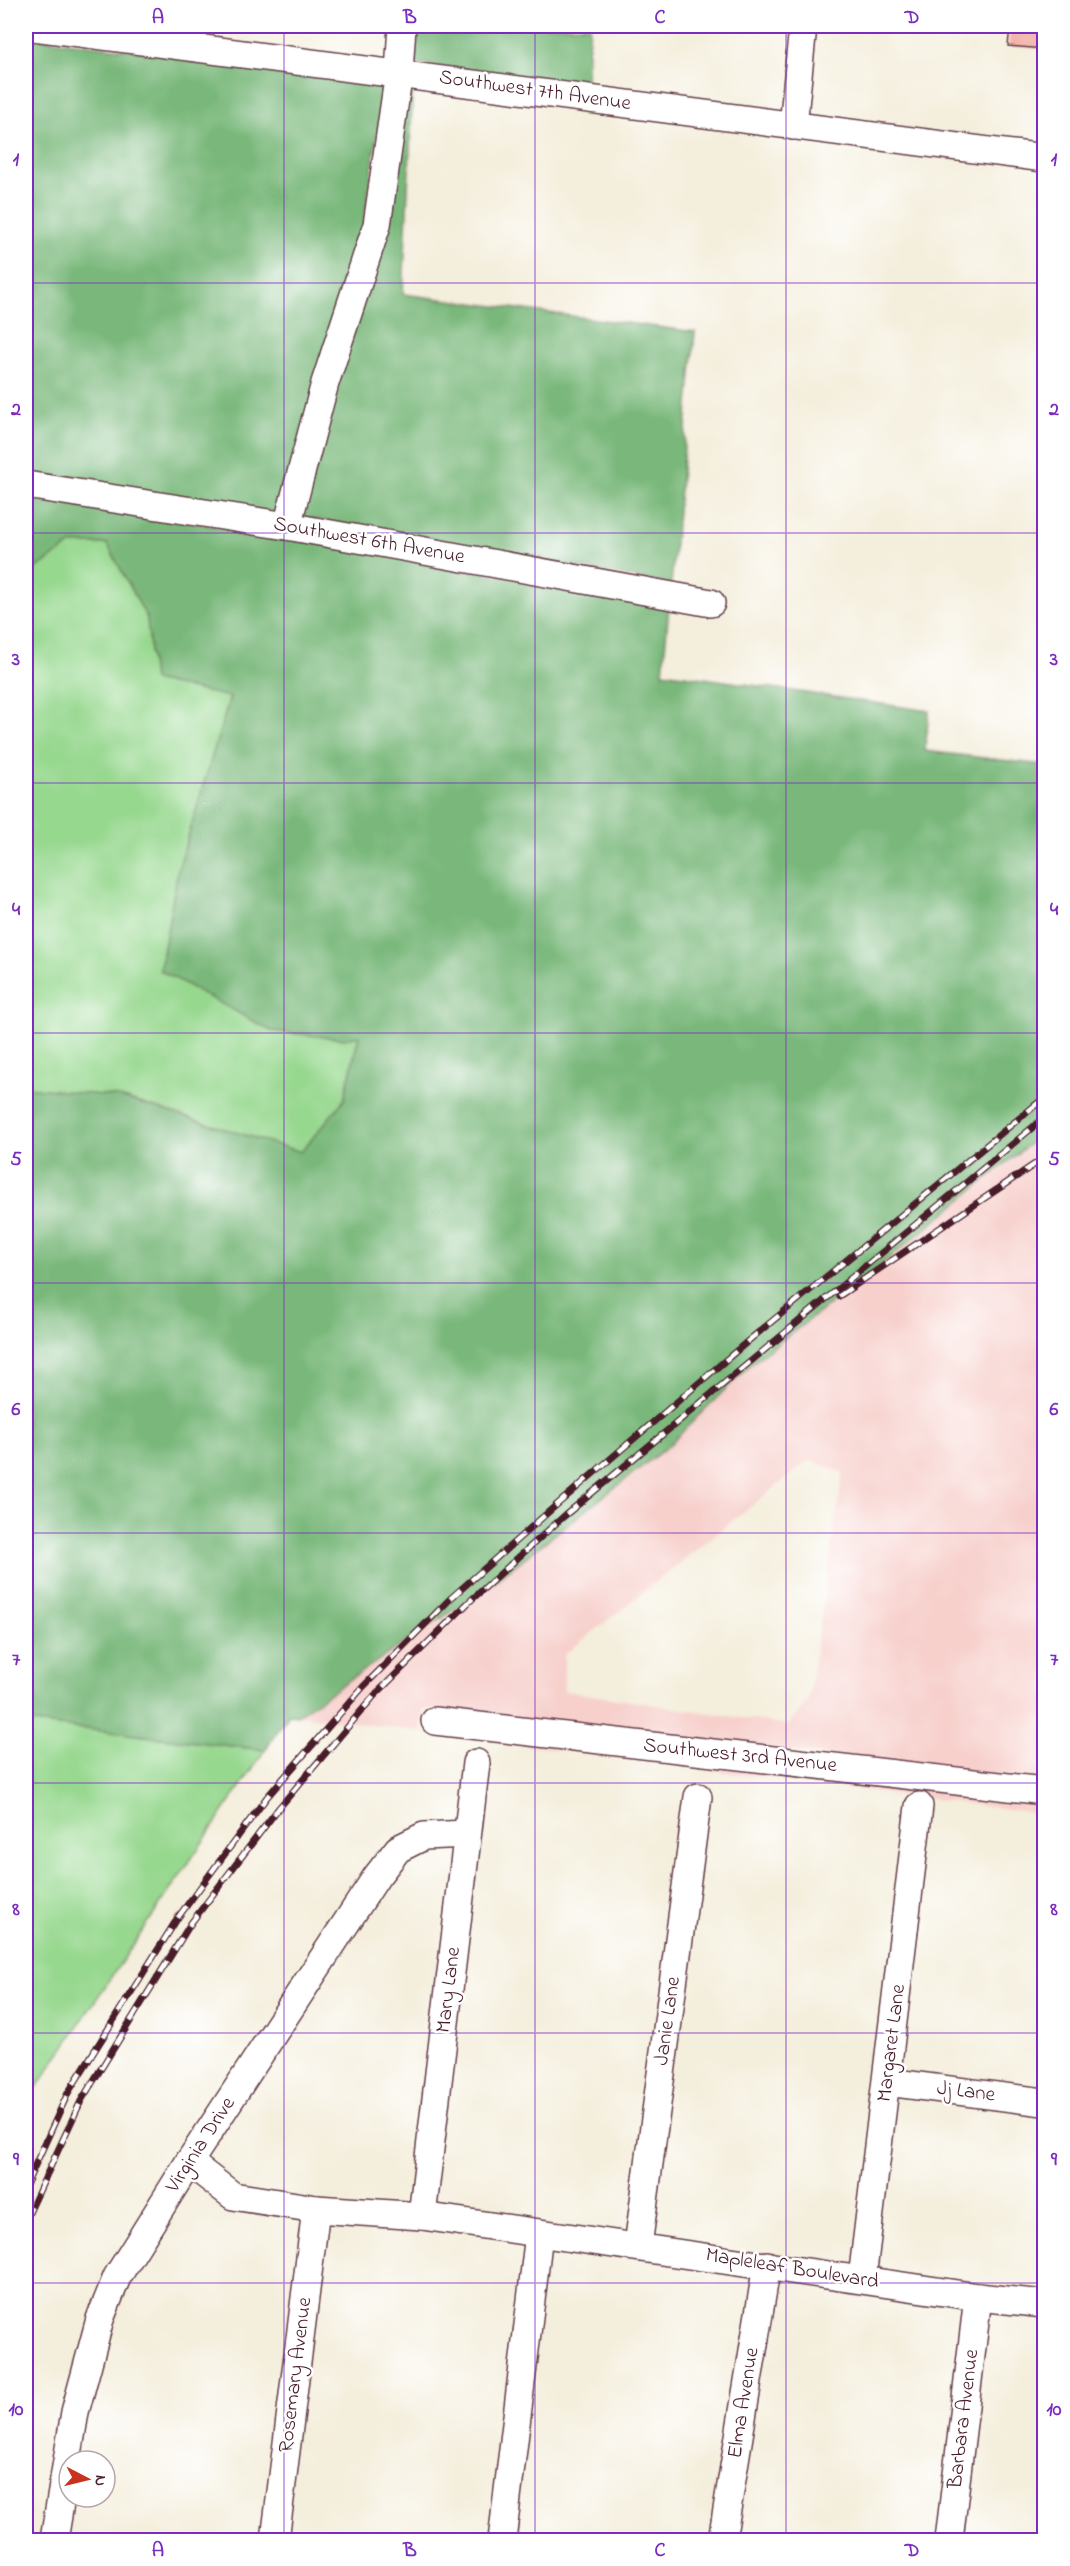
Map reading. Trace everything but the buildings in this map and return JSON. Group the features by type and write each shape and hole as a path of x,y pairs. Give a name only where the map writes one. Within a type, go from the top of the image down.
{"street":[{"name":"Southwest 7th Avenue","path":"26,26 399,72 1044,158"},
{"path":"287,526 325,384 377,225 399,72 402,26"},
{"path":"793,126 803,26"},
{"name":"Southwest 6th Avenue","path":"26,485 287,526 711,603"},
{"name":"Southwest 3rd Avenue","path":"435,1721 1044,1791"},
{"name":"Mary Lane","path":"422,2216 476,1763"},
{"name":"Janie Lane","path":"638,2246 698,1797"},
{"name":"Margaret Lane","path":"862,2279 919,1806"},
{"name":"Virginia Drive","path":"54,2541 75,2412 100,2319 117,2277 189,2162 377,1876 398,1849 424,1836 467,1834"},
{"name":"Jj Lane","path":"887,2082 1044,2102"},
{"name":"Mapleleaf Boulevard","path":"189,2162 233,2196 316,2209 422,2216 978,2297 1044,2304"},
{"name":"Rosemary Avenue","path":"275,2541 316,2209"},
{"path":"502,2541 539,2234"},
{"name":"Elma Avenue","path":"722,2541 766,2265"},
{"name":"Barbara Avenue","path":"949,2541 978,2297"}],"shaded area":[{"path":"1044,1132 1044,1780 424,1709 421,1731 1023,1799 1044,1802 1044,1814 297,1715 482,1591 667,1447 752,1363 870,1274","holes":["809,1460 843,1473 808,1701 788,1725 564,1691 564,1655"]}],"green space":[{"path":"413,26 590,26 586,83 542,80 413,63"},
{"path":"26,37 385,82 364,222 277,513 26,473"},
{"path":"410,85 413,85 403,294 695,332 671,584 302,517"},
{"path":"26,496 284,537 669,606 663,672 929,711 925,751 1044,765 1044,1132 870,1274 752,1363 667,1447 482,1591 297,1715 289,1714 265,1750 26,1722 26,1087 119,1097 301,1152 344,1100 359,1036 345,1039 271,1031 160,970 178,870 230,697 153,680 147,618 107,544 72,544 26,575"},
{"path":"72,544 107,544 147,618 153,680 230,697 178,870 160,970 359,1035 344,1100 301,1152 119,1097 26,1087 26,575"},
{"path":"26,1722 265,1750 26,2103"}],"railway":[{"path":"26,2185 68,2093 179,1916 267,1797 363,1687 451,1598 553,1508 748,1341 1044,1098"},
{"path":"26,2219 81,2101 191,1923 278,1809 374,1696 469,1602 563,1517 1044,1118"},
{"path":"839,1296 1044,1158"}]}
